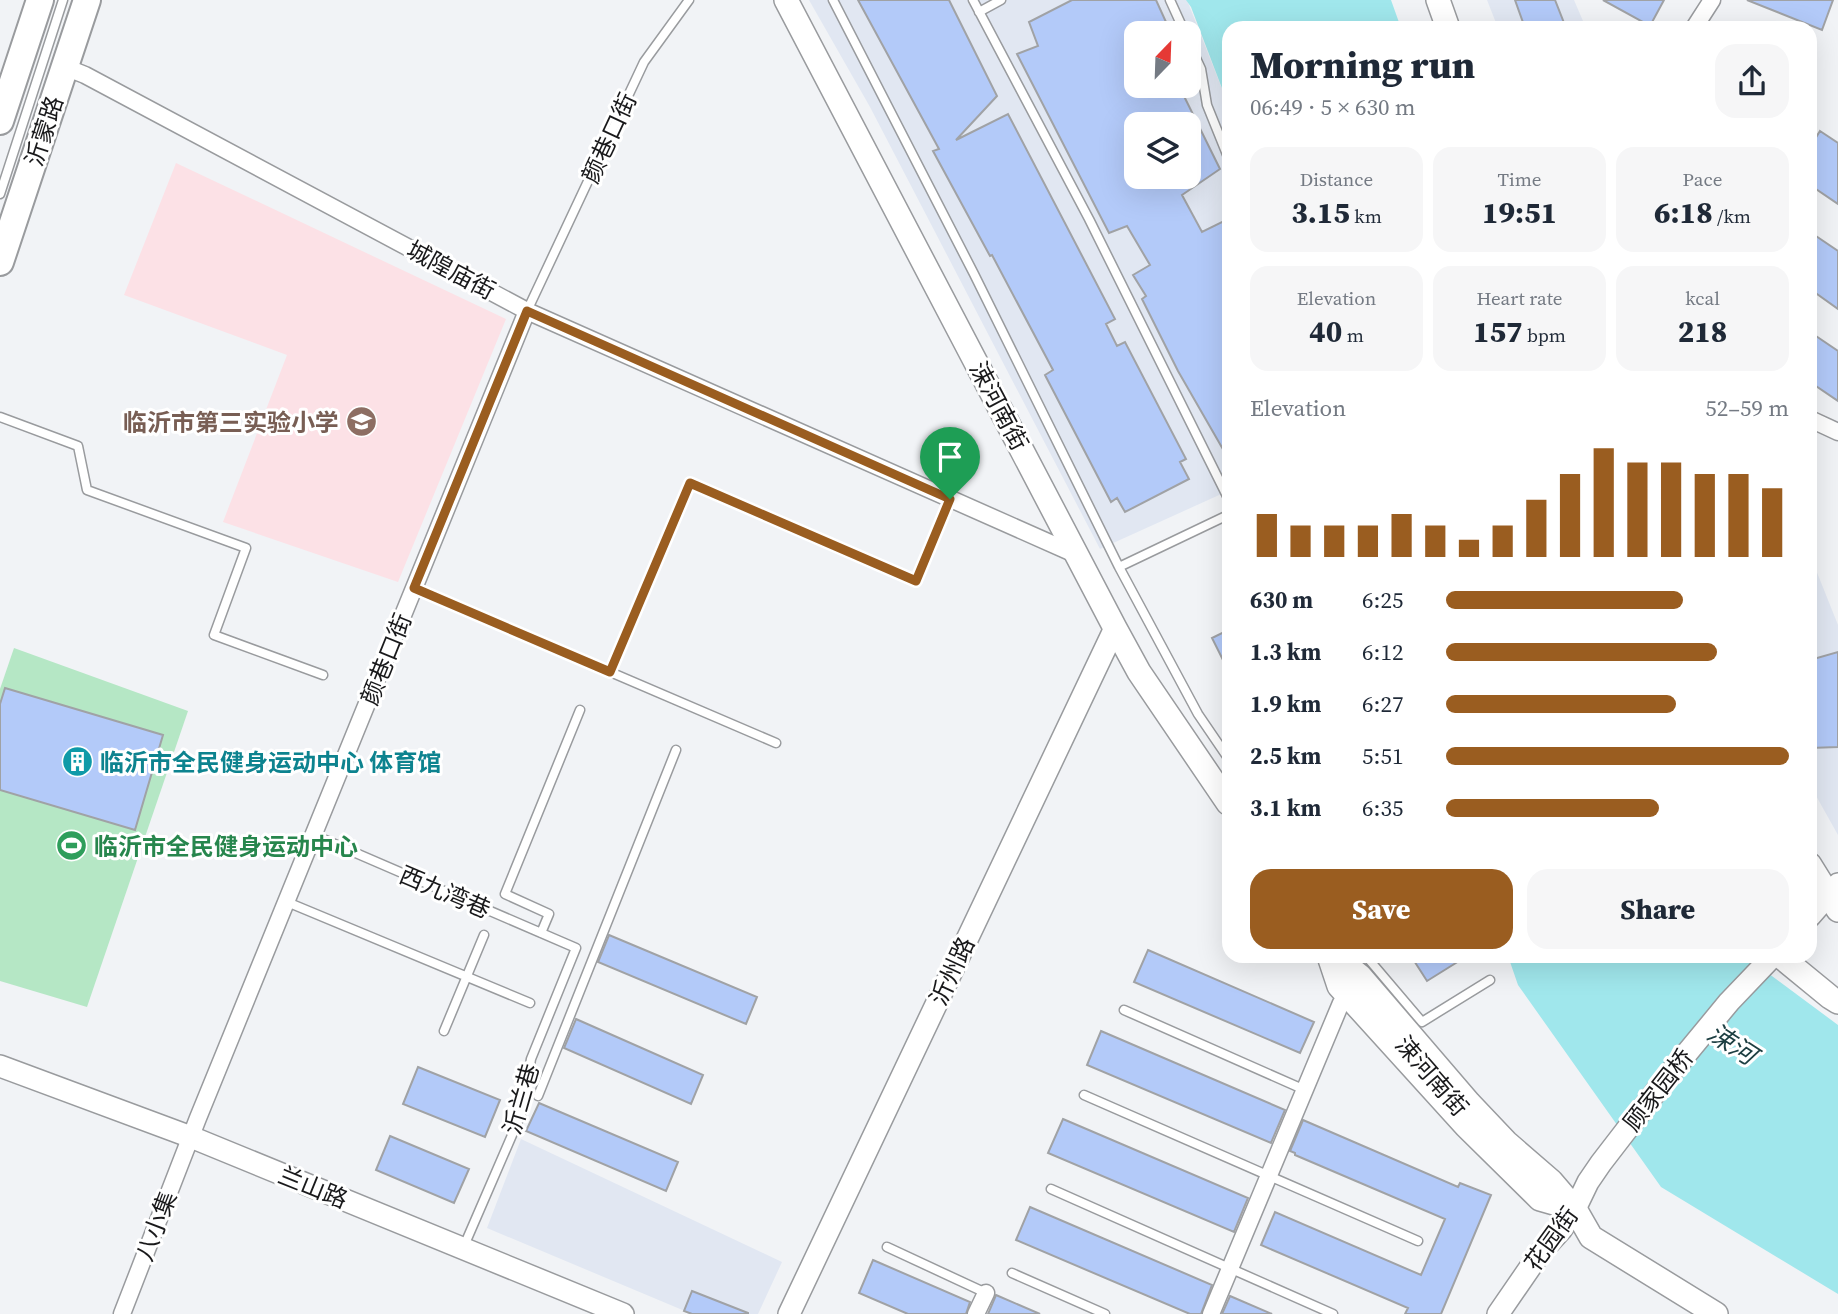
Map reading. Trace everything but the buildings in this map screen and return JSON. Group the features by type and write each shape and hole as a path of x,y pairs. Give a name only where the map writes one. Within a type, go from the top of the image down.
{"main road":[{"name":"沂蒙路","path":"0,121 40,0"},
{"name":"沂蒙路","path":"0,262 87,0"},
{"name":"涑河南街","path":"786,0 1139,672 1222,794"},
{"path":"1438,0 1446,21"},
{"path":"1817,873 1834,896"},
{"name":"涑河南街","path":"1338,963 1407,1049 1466,1116 1540,1187"},
{"path":"1342,963 1360,976 1469,1103 1551,1181 1575,1209 1591,1237 1716,1314"},
{"path":"1788,963 1838,1002"},
{"path":"1602,1232 1735,1314"}],"street":[{"path":"1698,21 1712,0"},
{"name":"城隍庙街","path":"65,67 85,75 527,311 1077,555"},
{"name":"颜巷口街","path":"191,1138 527,311"},
{"path":"1817,422 1838,432"},
{"name":"沂州路","path":"789,1314 1115,628"},
{"path":"1817,910 1834,896"},
{"name":"顾家园桥","path":"1601,1163 1729,1002 1766,963"},
{"path":"1210,1314 1341,1003"},
{"name":"兰山路","path":"0,1066 191,1138 623,1314"},
{"name":"八小集","path":"122,1314 191,1138"},
{"name":"花园街","path":"1498,1314 1540,1253 1575,1209 1601,1163"},
{"path":"976,1314 986,1293"}],"lane":[{"path":"0,194 64,0"},
{"name":"颜巷口街","path":"527,311 644,62 689,0"},
{"path":"833,0 974,274 1119,567 1198,713 1222,749"},
{"path":"973,0 1089,219 1222,486"},
{"path":"979,12 1001,0"},
{"path":"1170,0 1180,21"},
{"path":"1201,69 1207,105 1222,142"},
{"path":"0,417 78,446 87,490 246,548 214,635 323,675"},
{"path":"610,672 690,483 916,581 950,499"},
{"path":"1119,567 1222,518"},
{"path":"414,588 776,743"},
{"path":"541,933 550,914 505,894 580,710"},
{"path":"538,1096 676,750"},
{"name":"西九湾巷","path":"314,835 576,948"},
{"path":"286,902 530,1003"},
{"path":"444,1031 484,935"},
{"name":"沂兰巷","path":"463,1249 522,1112 531,1059 576,948"},
{"path":"1372,963 1422,1022 1490,980"},
{"path":"566,974 582,982"},
{"path":"1124,1010 1305,1090"},
{"path":"1084,1094 1418,1241"},
{"path":"1051,1189 1333,1314"},
{"path":"887,1247 986,1293"},
{"path":"1012,1273 1105,1314"}],"shaded area":[{"path":"809,0 1187,0 1195,21 1124,21 1124,98 1201,98 1201,36 1222,89 1222,494 1100,549 870,107"},
{"path":"1487,0 1574,0 1583,21 1495,21"},
{"name":"临沂市第三实验小学","path":"176,163 506,319 398,582 223,522 287,355 124,295"},
{"path":"1817,572 1838,625 1838,835 1817,798"},
{"path":"521,1139 782,1262 758,1314 692,1314 487,1228"}],"green space":[{"name":"临沂市全民健身运动中心","path":"14,648 188,711 87,1007 0,981 0,689"}],"water":[{"path":"1186,0 1391,0 1398,21 1222,21 1222,88 1201,33 1201,21 1196,21"},
{"name":"涑河","path":"1510,963 1754,963 1838,1025 1838,1294 1661,1187 1518,985"}],"place":[{"name":"临沂市第三实验小学","path":"362,422"},
{"name":"临沂市全民健身运动中心 体育馆","path":"77,762"},
{"name":"临沂市全民健身运动中心","path":"71,846"}],"route":[{"path":"527,311 950,499 916,581 690,483 610,672 414,588 527,311"}]}
